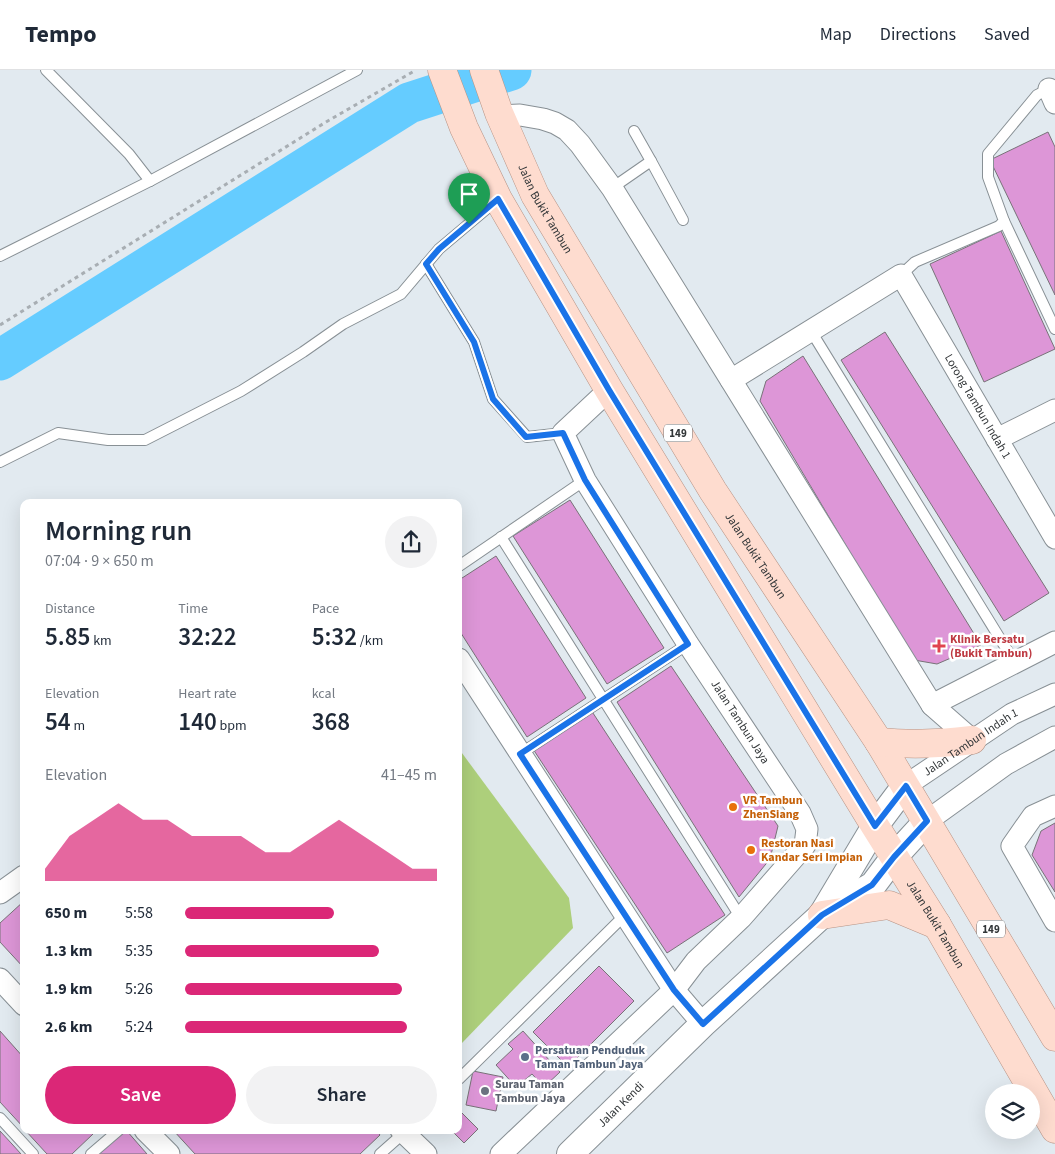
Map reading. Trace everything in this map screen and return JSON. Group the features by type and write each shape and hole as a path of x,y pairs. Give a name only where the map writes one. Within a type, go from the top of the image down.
{"main road":[{"name":"Jalan Bukit Tambun","path":"484,70 500,115 535,195 713,491 879,742 1055,1037"},
{"name":"Jalan Bukit Tambun","path":"444,75 464,128 498,199 609,390 937,925 1055,1129"},
{"path":"879,742 934,744 972,740"},
{"path":"822,915 889,905 937,925"}],"street":[{"path":"500,115 520,115 555,122 567,130 580,144 612,188 932,705 972,740"},
{"path":"731,380 900,275"},
{"name":"Lorong Tambun Indah 1","path":"900,275 1052,528"},
{"path":"563,433 609,390"},
{"path":"997,439 1055,410"},
{"name":"Jalan Tambun Jaya","path":"501,1154 674,990 696,961 740,918 805,845 807,829 800,813 688,644 585,480 563,433"},
{"path":"932,705 1055,642"},
{"path":"462,664 674,990 703,1024"},
{"name":"Jalan Tambun Indah 1","path":"822,915 875,826 906,786 1012,714 1055,694"},
{"path":"894,857 927,821 1006,764 1055,737"},
{"path":"1055,806 1033,816 1012,846 1055,921"},
{"name":"Jalan Kendi","path":"570,1154 703,1024 822,915 872,885 894,857"},
{"path":"0,893 20,879"},
{"path":"0,978 20,1000"},
{"path":"150,1134 169,1154"},
{"path":"407,1134 426,1154"}],"lane":[{"path":"46,70 129,154 150,181"},
{"path":"0,256 150,181 357,70"},
{"path":"1052,96 1037,95 988,154 988,177 1004,221 1055,329"},
{"path":"634,131 683,220"},
{"path":"612,188 651,161"},
{"path":"0,462 58,433 108,440 145,440 241,391 343,324 401,294 439,249 498,199"},
{"path":"900,275 915,262 999,226 1004,221"},
{"path":"426,264 474,342 493,399 526,437 563,433"},
{"path":"811,331 1015,663"},
{"path":"462,564 585,480"},
{"path":"501,537 740,918"},
{"path":"520,754 688,644"},
{"path":"462,1075 625,915"},
{"path":"0,1118 33,1154"},
{"path":"91,1154 114,1134"},
{"path":"380,1154 401,1134"}],"path":[{"path":"0,325 318,128 416,70"}],"green space":[{"path":"462,753 569,898 573,928 462,1043"}],"building":[{"path":"1048,132 1055,147 1055,295 990,160"},
{"path":"1001,231 1055,349 984,382 930,264"},
{"path":"885,332 1049,593 1004,621 841,360"},
{"path":"803,356 981,645 937,664 914,660 760,401 766,381"},
{"path":"570,500 664,648 607,684 513,536"},
{"path":"496,556 586,698 527,737 462,635 462,578"},
{"path":"671,666 778,826 770,859 739,897 617,702"},
{"path":"591,710 725,915 667,953 533,749"},
{"path":"1055,823 1055,892 1032,855 1041,831"},
{"path":"20,905 20,964 0,942 0,923"},
{"path":"599,966 634,1001 568,1067 533,1032"},
{"path":"0,1031 20,1054 20,1124 0,1102"},
{"name":"Persatuan Penduduk Taman Tambun Jaya","path":"523,1031 560,1072 544,1087 532,1074 516,1087 496,1065 513,1049 508,1044"},
{"name":"Surau Taman Tambun Jaya","path":"473,1071 503,1077 496,1111 466,1105"},
{"path":"462,1113 478,1129 464,1143 455,1134 462,1134"},
{"path":"0,1131 12,1144 21,1154 0,1154"},
{"path":"29,1134 93,1134 72,1154 47,1154"},
{"path":"119,1134 130,1134 147,1154 97,1154"},
{"path":"177,1134 380,1135 360,1154 195,1154"}],"waterway":[{"path":"0,360 409,103 511,70"}],"place":[{"name":"Klinik Bersatu (Bukit Tambun)","path":"939,646"},
{"name":"VR Tambun ZhenSiang","path":"733,807"},
{"name":"Restoran Nasi Kandar Seri Impian","path":"751,850"},
{"name":"Persatuan Penduduk Taman Tambun Jaya","path":"525,1057"},
{"name":"Surau Taman Tambun Jaya","path":"485,1091"}],"route":[{"path":"498,199 609,390 875,826 906,786 927,821 894,857 872,885 822,915 703,1024 674,990 520,754 653,665 688,644 585,480 563,433 526,437 493,399 474,342 426,264 439,249 469,224 498,199"}]}
